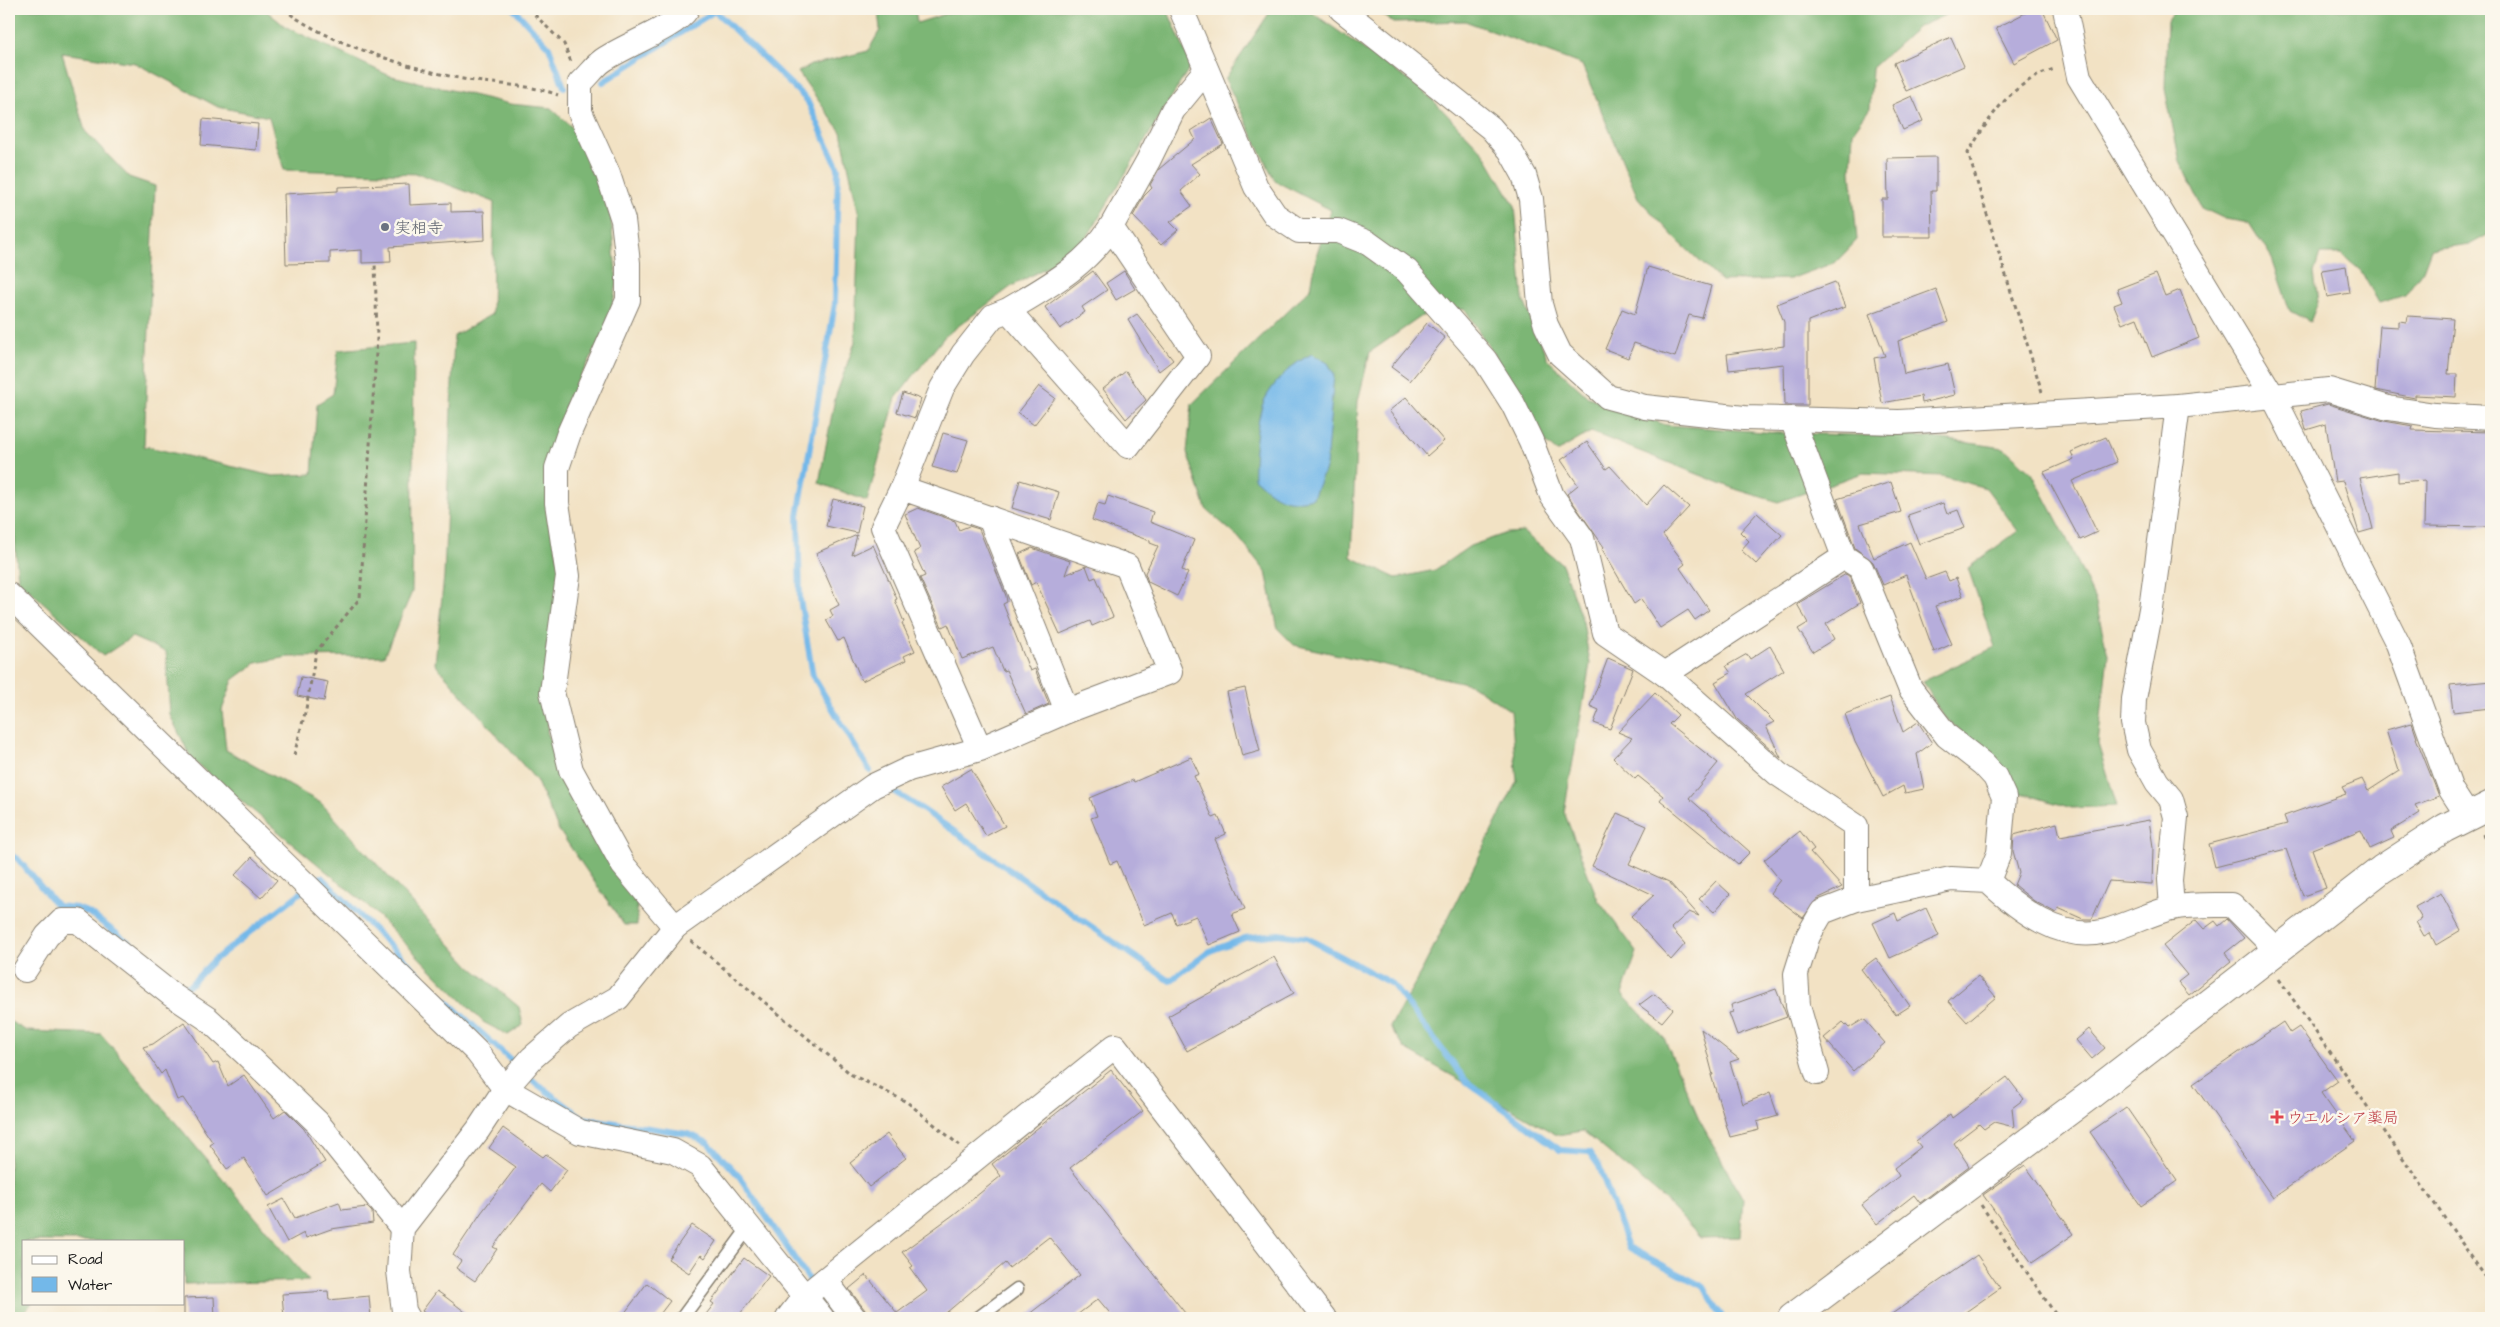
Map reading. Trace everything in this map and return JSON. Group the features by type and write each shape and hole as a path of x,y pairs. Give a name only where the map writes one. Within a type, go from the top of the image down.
{"street":[{"path":"675,927 623,865 571,770 552,692 568,576 557,503 557,468 569,433 628,300 628,263 623,220 608,174 580,112 580,83 602,61 640,38 682,17 687,9"},
{"path":"1181,9 1256,188 1275,215 1299,231 1338,231 1368,243 1407,270 1485,360 1524,426 1552,496 1582,538 1605,633 1665,674 1778,774 1856,826 1856,899"},
{"path":"1341,9 1491,128 1510,150 1524,175 1531,199 1540,304 1546,325 1560,354 1580,374 1608,397 1645,406 1744,418 1899,422 2178,406 2274,398 2329,390 2388,408 2435,415 2491,418"},
{"path":"2065,9 2079,77 2274,398 2398,644 2451,790 2462,807 2482,809"},
{"path":"980,749 883,527 902,488 942,388 963,354 993,316 1008,310 1073,270 1097,248 1148,161 1173,110 1206,70"},
{"path":"1008,310 1128,446 1198,356 1111,227"},
{"path":"2172,908 2170,880 2176,817 2171,799 2157,782 2139,750 2133,723 2134,699 2151,609 2178,406"},
{"path":"1792,419 1844,557 1861,568 1910,688 1947,736 1983,764 1995,777 2004,797 1999,853 1988,881"},
{"path":"408,1318 404,1311 399,1271 402,1228 532,1058 569,1026 618,998 675,927 873,786 909,769 980,749 1067,711 1170,672 1127,566 902,488"},
{"path":"990,518 1067,711"},
{"path":"1665,674 1844,557"},
{"path":"9,595 476,1052 511,1083 580,1132 673,1151 700,1166 749,1227 815,1288 854,1318"},
{"path":"1792,1318 2089,1096 2382,869 2444,828 2482,809"},
{"path":"1817,1073 1798,1006 1796,974 1808,936 1822,912 1856,899 1951,879 1988,881 2012,904 2045,924 2079,932 2104,932 2172,908 2201,905 2232,905 2271,955"},
{"path":"25,970 47,936 62,921 78,921 172,995 208,1020 245,1053 317,1122 402,1228"},
{"path":"788,1318 815,1288 1115,1046 1324,1318"},
{"path":"815,1288 822,1318"}],"lane":[{"path":"682,1318 749,1227"},
{"path":"978,1318 1017,1289"}],"path":[{"path":"284,9 326,36 422,69 469,80 534,87 558,95 580,112"},
{"path":"529,9 564,44 580,83"},
{"path":"2048,414 1968,153 1988,120 2013,90 2042,73 2075,62"},
{"path":"294,754 306,709 316,652 360,598 377,338 375,262"},
{"path":"675,927 852,1075 907,1102 975,1158"},
{"path":"2271,955 2484,1275 2491,1280"},
{"path":"1968,1186 2058,1318"}],"green space":[{"path":"9,9 264,9 286,27 388,75 510,104 551,108 575,130 586,151 611,218 617,284 607,328 565,406 547,500 564,591 547,732 578,797 593,838 637,903 637,925 624,925 558,829 536,780 435,664 444,576 454,336 492,314 494,202 420,174 284,170 269,117 218,107 135,63 62,53 85,131 129,177 155,186 144,446 273,476 312,474 317,404 333,394 338,350 414,343 412,592 384,656 288,657 256,663 233,680 222,710 226,750 321,803 470,966 519,1007 523,1025 508,1035 483,1022 368,906 192,760 170,715 166,652 132,637 103,656 18,580 11,493 9,492"},
{"path":"878,9 915,9 917,23 961,9 1167,9 1191,65 1080,249 1012,286 945,336 896,398 867,501 819,483 835,398 855,342 859,215 841,132 798,72 811,65 868,51 880,30"},
{"path":"1272,9 1307,9 1425,92 1484,153 1515,206 1523,299 1548,360 1588,397 1666,425 1778,433 1928,437 2004,448 2032,473 2065,535 2095,600 2108,655 2098,744 2117,806 2072,808 2018,792 2003,768 1942,715 1923,681 1995,647 1968,568 2018,531 1986,488 1942,476 1863,473 1778,502 1738,490 1591,432 1557,452 1545,442 1527,408 1465,309 1422,316 1370,352 1358,401 1351,557 1396,578 1435,570 1470,546 1507,533 1523,532 1562,564 1583,622 1590,664 1564,812 1598,900 1637,952 1622,994 1664,1038 1700,1121 1743,1199 1740,1237 1701,1238 1660,1195 1583,1131 1557,1135 1405,1049 1390,1027 1419,976 1517,781 1511,711 1470,684 1294,645 1278,629 1266,572 1239,538 1206,509 1187,452 1192,404 1311,288 1317,253 1331,210 1275,181 1225,79"},
{"path":"1374,9 1959,9 1918,27 1872,68 1870,108 1853,132 1851,171 1857,240 1836,262 1790,279 1721,281 1676,239 1638,198 1582,65 1465,21 1394,23"},
{"path":"2176,9 2491,9 2491,233 2471,244 2431,249 2423,270 2405,295 2379,303 2361,271 2341,254 2320,254 2314,273 2318,302 2310,322 2290,311 2272,259 2249,223 2225,219 2202,208 2180,162 2165,89 2167,21"},
{"path":"9,1021 27,1031 101,1034 309,1281 185,1284 185,1240 22,1240 22,1304 31,1304 19,1318 9,1318"}],"water":[{"path":"1312,354 1328,363 1334,374 1326,466 1313,498 1295,501 1287,500 1274,495 1254,478 1258,426 1262,406 1274,385 1292,367"}],"building":[{"path":"2033,9 2042,9 2057,40 2014,63 1996,28"},
{"path":"1951,37 1964,66 1906,91 1894,63"},
{"path":"1912,96 1923,121 1903,130 1892,105"},
{"path":"1211,118 1223,144 1191,164 1200,174 1181,191 1192,206 1170,222 1178,230 1161,245 1133,216 1144,196 1152,188 1150,185 1159,169 1195,139 1191,131"},
{"path":"203,119 258,124 256,150 201,145"},
{"path":"1936,157 1936,191 1931,191 1932,237 1882,237 1882,199 1888,199 1887,158"},
{"name":"実相寺","path":"409,184 410,205 451,203 451,212 484,211 485,240 390,247 391,262 362,263 362,250 330,252 330,263 286,264 284,194 338,191 338,187"},
{"path":"2346,266 2350,293 2327,297 2322,270"},
{"path":"1648,267 1711,286 1702,318 1689,315 1675,357 1634,343 1628,358 1605,349 1622,309 1635,314"},
{"path":"1093,271 1107,290 1082,307 1085,312 1060,329 1045,307"},
{"path":"1124,271 1135,289 1116,300 1106,283"},
{"path":"2156,274 2165,296 2180,290 2199,338 2152,357 2137,318 2122,324 2114,305 2122,302 2117,289"},
{"path":"1835,282 1845,307 1808,321 1808,405 1785,405 1784,364 1729,370 1727,354 1784,346 1784,322 1777,304"},
{"path":"1936,289 1948,322 1898,341 1904,374 1948,364 1955,395 1922,403 1921,396 1882,403 1874,358 1885,356 1869,314"},
{"path":"1137,314 1173,360 1159,371 1128,320"},
{"path":"2408,316 2453,319 2448,374 2457,374 2456,397 2415,395 2415,398 2375,390 2380,326 2399,327 2399,321 2407,322"},
{"path":"1427,323 1445,338 1410,381 1391,367"},
{"path":"1126,371 1146,400 1126,419 1103,389"},
{"path":"1039,386 1055,398 1034,425 1018,413"},
{"path":"903,393 921,399 915,418 897,412"},
{"path":"1406,397 1444,441 1427,456 1389,411"},
{"path":"2328,404 2384,421 2413,426 2412,430 2490,432 2491,527 2424,526 2425,480 2398,482 2398,472 2360,478 2373,529 2359,533 2343,481 2335,482 2326,424 2306,430 2301,411"},
{"path":"943,433 968,440 957,474 932,467"},
{"path":"2106,437 2117,462 2072,481 2097,532 2080,540 2044,472 2074,459 2071,452"},
{"path":"1587,442 1606,469 1610,466 1646,505 1664,485 1689,507 1663,535 1685,564 1680,568 1709,610 1695,620 1688,610 1660,628 1641,599 1634,604 1602,549 1604,547 1567,494 1578,485 1561,460"},
{"path":"1020,480 1059,492 1051,520 1012,508"},
{"path":"1891,482 1901,512 1860,524 1874,558 1910,542 1926,579 1945,572 1949,581 1956,578 1963,596 1935,606 1952,644 1934,652 1906,575 1883,585 1873,562 1855,548 1837,499"},
{"path":"1108,496 1153,512 1150,522 1194,540 1182,570 1188,573 1177,596 1148,582 1145,573 1158,546 1150,543 1150,541 1092,520 1098,503 1105,505"},
{"path":"833,499 863,506 857,533 826,526"},
{"path":"1943,503 1947,514 1958,510 1965,528 1919,544 1908,515"},
{"path":"918,508 955,521 959,530 969,526 979,529 1006,596 1007,602 1003,604 1030,671 1035,669 1049,704 1026,714 1006,670 1003,671 993,647 962,659 948,624 942,627 920,578 925,576 914,552 920,549 905,514"},
{"path":"1757,513 1782,535 1756,564 1741,550 1749,541 1740,532"},
{"path":"857,535 852,555 873,545 897,599 895,600 904,622 902,623 915,651 904,656 906,660 862,681 844,638 838,641 826,620 833,616 830,610 839,605 816,553"},
{"path":"1032,548 1070,561 1065,575 1086,566 1091,579 1096,577 1113,617 1092,626 1090,621 1060,634 1036,582 1031,585 1019,554"},
{"path":"1846,574 1850,577 1860,603 1826,624 1834,639 1813,652 1798,629 1808,623 1797,604"},
{"path":"1770,646 1784,670 1746,694 1774,722 1766,726 1781,758 1737,719 1715,682 1731,673 1726,666 1747,654 1750,659"},
{"path":"1608,658 1633,669 1610,729 1594,723 1599,710 1590,706"},
{"path":"301,677 328,682 324,701 297,696"},
{"path":"2491,681 2491,708 2453,712 2450,685"},
{"path":"1245,688 1260,751 1242,756 1227,692"},
{"path":"1655,693 1678,715 1669,724 1718,763 1689,798 1750,852 1738,864 1660,800 1663,796 1638,776 1635,779 1613,758 1632,738 1618,732"},
{"path":"1890,697 1903,732 1918,722 1932,743 1917,754 1924,789 1905,793 1903,786 1883,797 1855,742 1845,714"},
{"path":"2412,723 2439,796 2415,805 2420,813 2391,831 2394,838 2370,849 2361,830 2312,849 2326,888 2303,896 2286,849 2215,867 2209,844 2287,824 2284,816 2346,794 2342,787 2362,779 2368,791 2399,771 2386,730"},
{"path":"1191,757 1199,774 1194,776 1213,818 1218,816 1226,834 1215,839 1245,909 1232,914 1240,932 1209,945 1196,916 1176,924 1172,913 1144,925 1117,861 1110,864 1091,818 1097,816 1090,798 1133,780 1134,782"},
{"path":"971,769 1005,826 986,836 966,803 955,810 941,787"},
{"path":"1617,813 1647,826 1629,864 1669,882 1699,916 1689,912 1671,928 1685,944 1671,960 1631,916 1654,895 1592,866"},
{"path":"2149,820 2153,847 2152,884 2109,881 2092,919 2083,919 2058,908 2056,913 2034,901 2014,885 2019,873 2013,851 2014,835 2057,823 2060,836"},
{"path":"1800,831 1814,849 1810,852 1842,887 1817,899 1803,918 1770,893 1780,880 1764,860"},
{"path":"252,857 277,880 261,898 235,875"},
{"path":"1716,881 1730,894 1714,912 1699,899"},
{"path":"2441,893 2461,930 2436,945 2430,933 2424,936 2416,922 2422,919 2415,907"},
{"path":"1926,908 1939,936 1890,958 1873,923 1895,913 1898,921"},
{"path":"2227,919 2244,938 2225,953 2231,961 2189,995 2178,982 2187,975 2163,946 2196,920 2204,929 2215,921 2219,926"},
{"path":"1274,957 1294,993 1187,1051 1168,1016"},
{"path":"1876,958 1910,1006 1896,1015 1861,969"},
{"path":"1978,976 1996,997 1967,1022 1948,1001"},
{"path":"1776,989 1787,1017 1737,1035 1729,1013 1733,1012 1731,1005"},
{"path":"1654,994 1673,1009 1662,1022 1639,1005"},
{"path":"1864,1019 1885,1043 1853,1071 1824,1038 1843,1022 1849,1028"},
{"path":"184,1022 213,1064 218,1062 228,1086 244,1075 274,1118 285,1110 304,1129 325,1162 268,1196 244,1158 227,1169 210,1145 213,1143 183,1098 177,1100 165,1070 161,1074 143,1047 153,1044"},
{"name":"ウエルシア薬局","path":"2283,1022 2290,1033 2299,1027 2338,1081 2321,1093 2355,1141 2273,1198 2193,1084"},
{"path":"1701,1029 1739,1059 1730,1062 1743,1104 1770,1093 1778,1116 1757,1122 1759,1130 1730,1137 1711,1075 1713,1075"},
{"path":"2089,1029 2105,1048 2092,1059 2076,1040"},
{"path":"1111,1070 1143,1111 1070,1168 1189,1318 1114,1318 1098,1299 1073,1318 1024,1318 1080,1275 1049,1237 1009,1268 1005,1263 940,1318 871,1318 849,1289 866,1275 897,1313 927,1291 910,1268 913,1266 902,1252 953,1215 1001,1176 992,1164"},
{"path":"2007,1077 2024,1099 2012,1108 2014,1127 1994,1122 1984,1129 1979,1124 1954,1143 1969,1166 1920,1203 1914,1195 1877,1224 1862,1205 1899,1176 1894,1168 1921,1147 1916,1141 1950,1114 1952,1118"},
{"path":"2126,1107 2177,1181 2141,1206 2090,1132"},
{"path":"503,1128 543,1157 546,1154 567,1170 550,1192 541,1184 493,1247 497,1249 475,1281 456,1268 461,1261 453,1255 481,1213 516,1167 489,1148"},
{"path":"887,1134 906,1158 869,1187 850,1163"},
{"path":"2025,1165 2074,1234 2032,1263 1983,1195"},
{"path":"284,1199 295,1218 339,1202 342,1210 367,1207 372,1212 373,1223 331,1229 306,1238 304,1233 287,1242 268,1207"},
{"path":"692,1225 716,1241 705,1258 701,1255 689,1273 668,1259"},
{"path":"1977,1255 2000,1288 1957,1318 1886,1318"},
{"path":"744,1258 769,1276 737,1318 703,1318 714,1304 711,1302"},
{"path":"647,1283 670,1301 657,1318 621,1318"},
{"path":"328,1291 329,1300 369,1296 371,1318 284,1318 282,1294"},
{"path":"437,1291 473,1318 431,1318 422,1311"},
{"path":"214,1297 215,1318 184,1318 185,1298"}],"waterway":[{"path":"514,9 549,47 564,87"},
{"path":"603,82 715,11 807,100 838,168 835,304 798,516 800,599 813,676 870,771"},
{"path":"891,790 922,809 1170,981 1210,951 1245,938 1278,934 1307,938 1392,984 1467,1082 1560,1150 1589,1152 1599,1166 1628,1247 1704,1287 1723,1318"},
{"path":"9,855 17,858 57,906 77,908 89,913 150,958 181,987 189,986 214,960 304,890"},
{"path":"312,884 321,877 441,996 537,1084 583,1118 689,1134 708,1143 739,1176 805,1274 833,1310"}],"place":[{"name":"実相寺","path":"385,227"},
{"name":"ウエルシア薬局","path":"2277,1117"}]}
